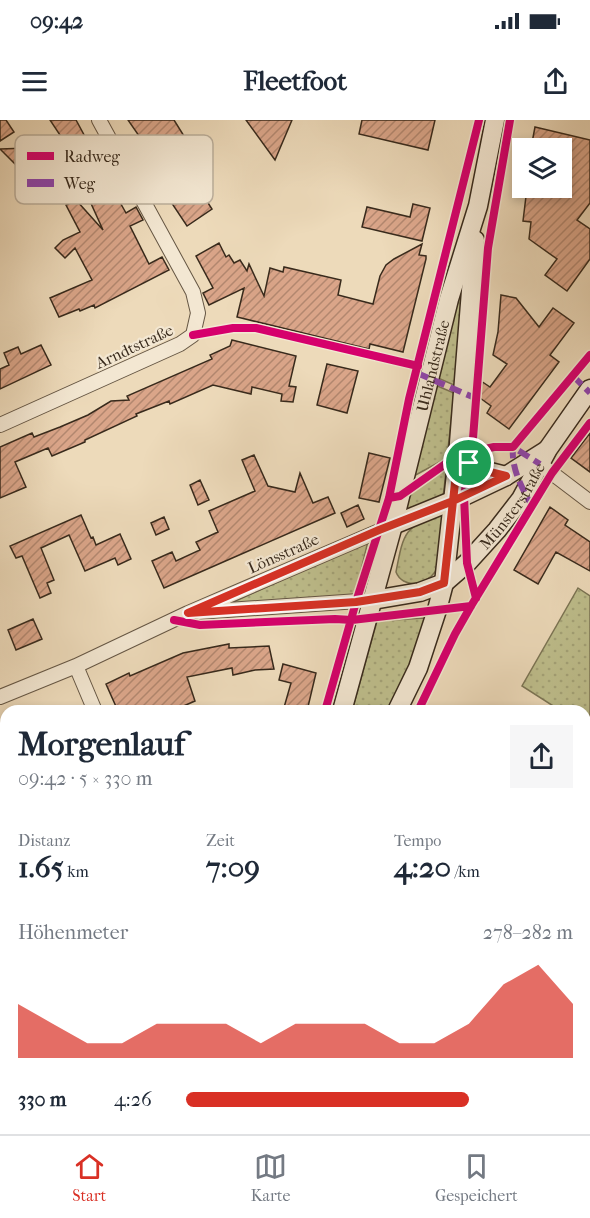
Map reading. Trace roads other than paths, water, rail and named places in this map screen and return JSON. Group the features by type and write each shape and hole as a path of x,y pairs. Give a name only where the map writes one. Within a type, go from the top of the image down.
{"main road":[{"name":"Uhlandstraße","path":"393,525 449,299 478,206 495,120"},
{"name":"Uhlandstraße","path":"458,456 478,206"},
{"name":"Münsterstraße","path":"373,600 420,592 444,583 467,563 521,499 544,457 590,389"},
{"path":"458,456 486,471 506,476"},
{"name":"Münsterstraße","path":"400,705 417,668 444,583 458,456"},
{"name":"Münsterstraße","path":"393,525 453,501 544,457"},
{"path":"344,705 393,525"}],"street":[{"name":"Arndtstraße","path":"99,120 107,135"},
{"name":"Arndtstraße","path":"0,425 180,344 193,335 198,313 193,292 145,204"},
{"path":"544,457 590,502"},
{"name":"Lönsstraße","path":"0,697 76,666 188,613 393,525"},
{"name":"Lönsstraße","path":"188,613 373,600"},
{"path":"76,666 92,705"}]}
